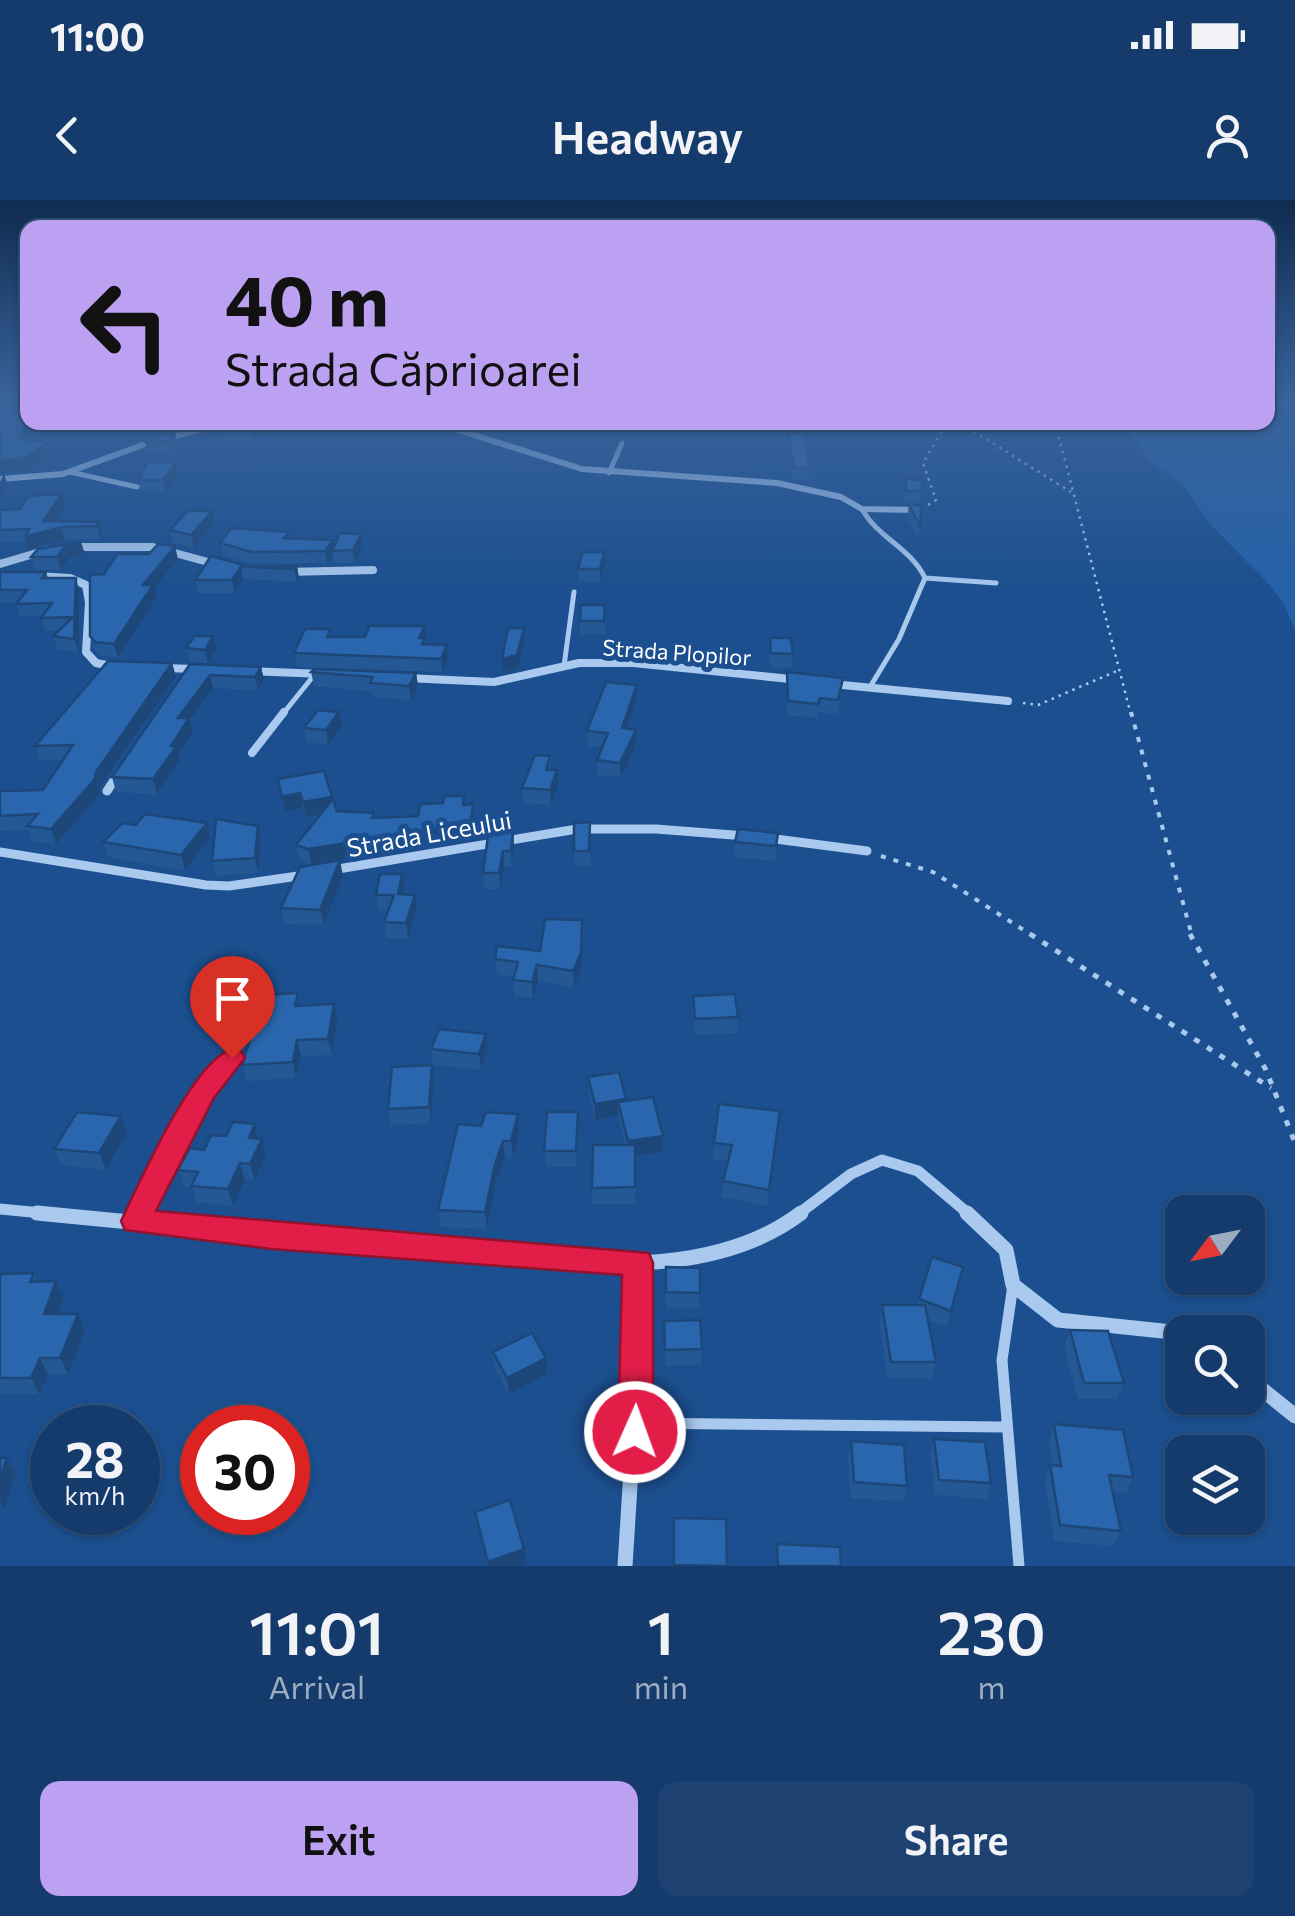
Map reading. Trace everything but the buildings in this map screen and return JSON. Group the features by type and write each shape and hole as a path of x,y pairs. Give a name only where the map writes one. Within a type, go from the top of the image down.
{"street":[{"path":"0,479 70,472 96,463"},
{"path":"562,463 609,473 786,487 851,500 862,510 920,510"},
{"path":"0,564 66,547 139,546 178,551 227,568"},
{"path":"280,572 373,570"},
{"path":"22,576 70,578 86,586 86,652 96,664 129,668"},
{"name":"Strada Plopilor","path":"386,677 494,682 564,666 633,663 1008,701"},
{"path":"144,668 187,674 212,669"},
{"path":"244,671 332,674"},
{"path":"108,791 122,767"},
{"name":"Strada Liceului","path":"0,852 114,874 229,886 577,830 706,832 867,851"},
{"path":"0,1209 271,1236 638,1263 702,1257 731,1249 786,1224 850,1174 882,1160 918,1171 973,1218 1006,1250 1014,1285 1058,1320 1165,1331"},
{"path":"625,1566 636,1422 638,1263"},
{"path":"1265,1392 1295,1416"}],"lane":[{"path":"609,473 613,463"},
{"path":"70,472 136,487"},
{"path":"862,510 869,526 920,565 925,578 899,639 870,687"},
{"path":"925,578 996,584"},
{"path":"564,666 574,592"},
{"path":"252,753 315,674"},
{"path":"136,1221 196,1105 232,1058"},
{"path":"1014,1285 1004,1336 1004,1427 1015,1490 1019,1566"},
{"path":"636,1422 1004,1427"}],"path":[{"path":"920,510 936,500 923,463"},
{"path":"1024,463 1072,493"},
{"path":"1065,463 1186,926 1274,1090 1295,1143"},
{"path":"1008,701 1038,705 1119,670"},
{"path":"867,851 933,872 1274,1090"}],"shaded area":[{"path":"1295,463 1295,630 1284,604 1266,581 1209,523 1182,484 1153,464"}],"route":[{"path":"232,1058 204,1091 170,1149 136,1221 271,1236 638,1263 635,1432"}]}
